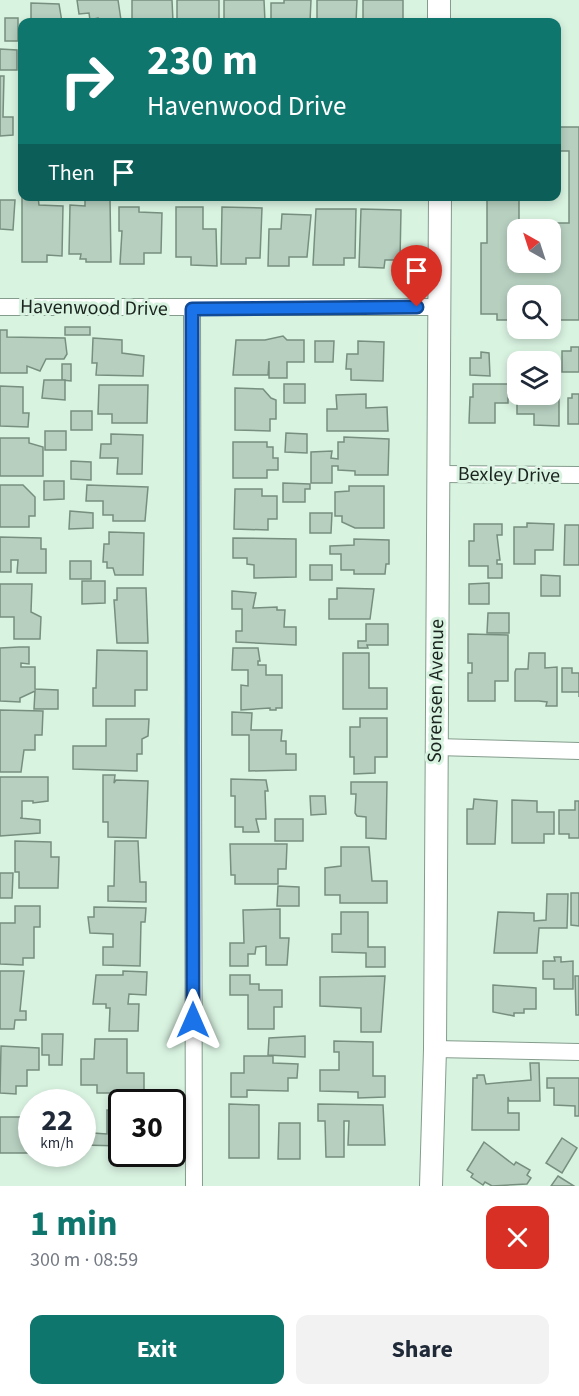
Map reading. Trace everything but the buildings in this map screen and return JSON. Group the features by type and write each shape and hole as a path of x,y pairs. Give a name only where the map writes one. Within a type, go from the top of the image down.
{"street":[{"path":"439,0 440,18"},
{"name":"Sorensen Avenue","path":"431,1186 435,1049 440,201"},
{"name":"Havenwood Drive","path":"0,307 192,309 440,307"},
{"path":"192,309 194,1186"},
{"name":"Bexley Drive","path":"439,474 579,475"},
{"path":"436,747 579,751"},
{"path":"435,1049 579,1052"}],"route":[{"path":"193,1020 192,309 417,307"}]}
